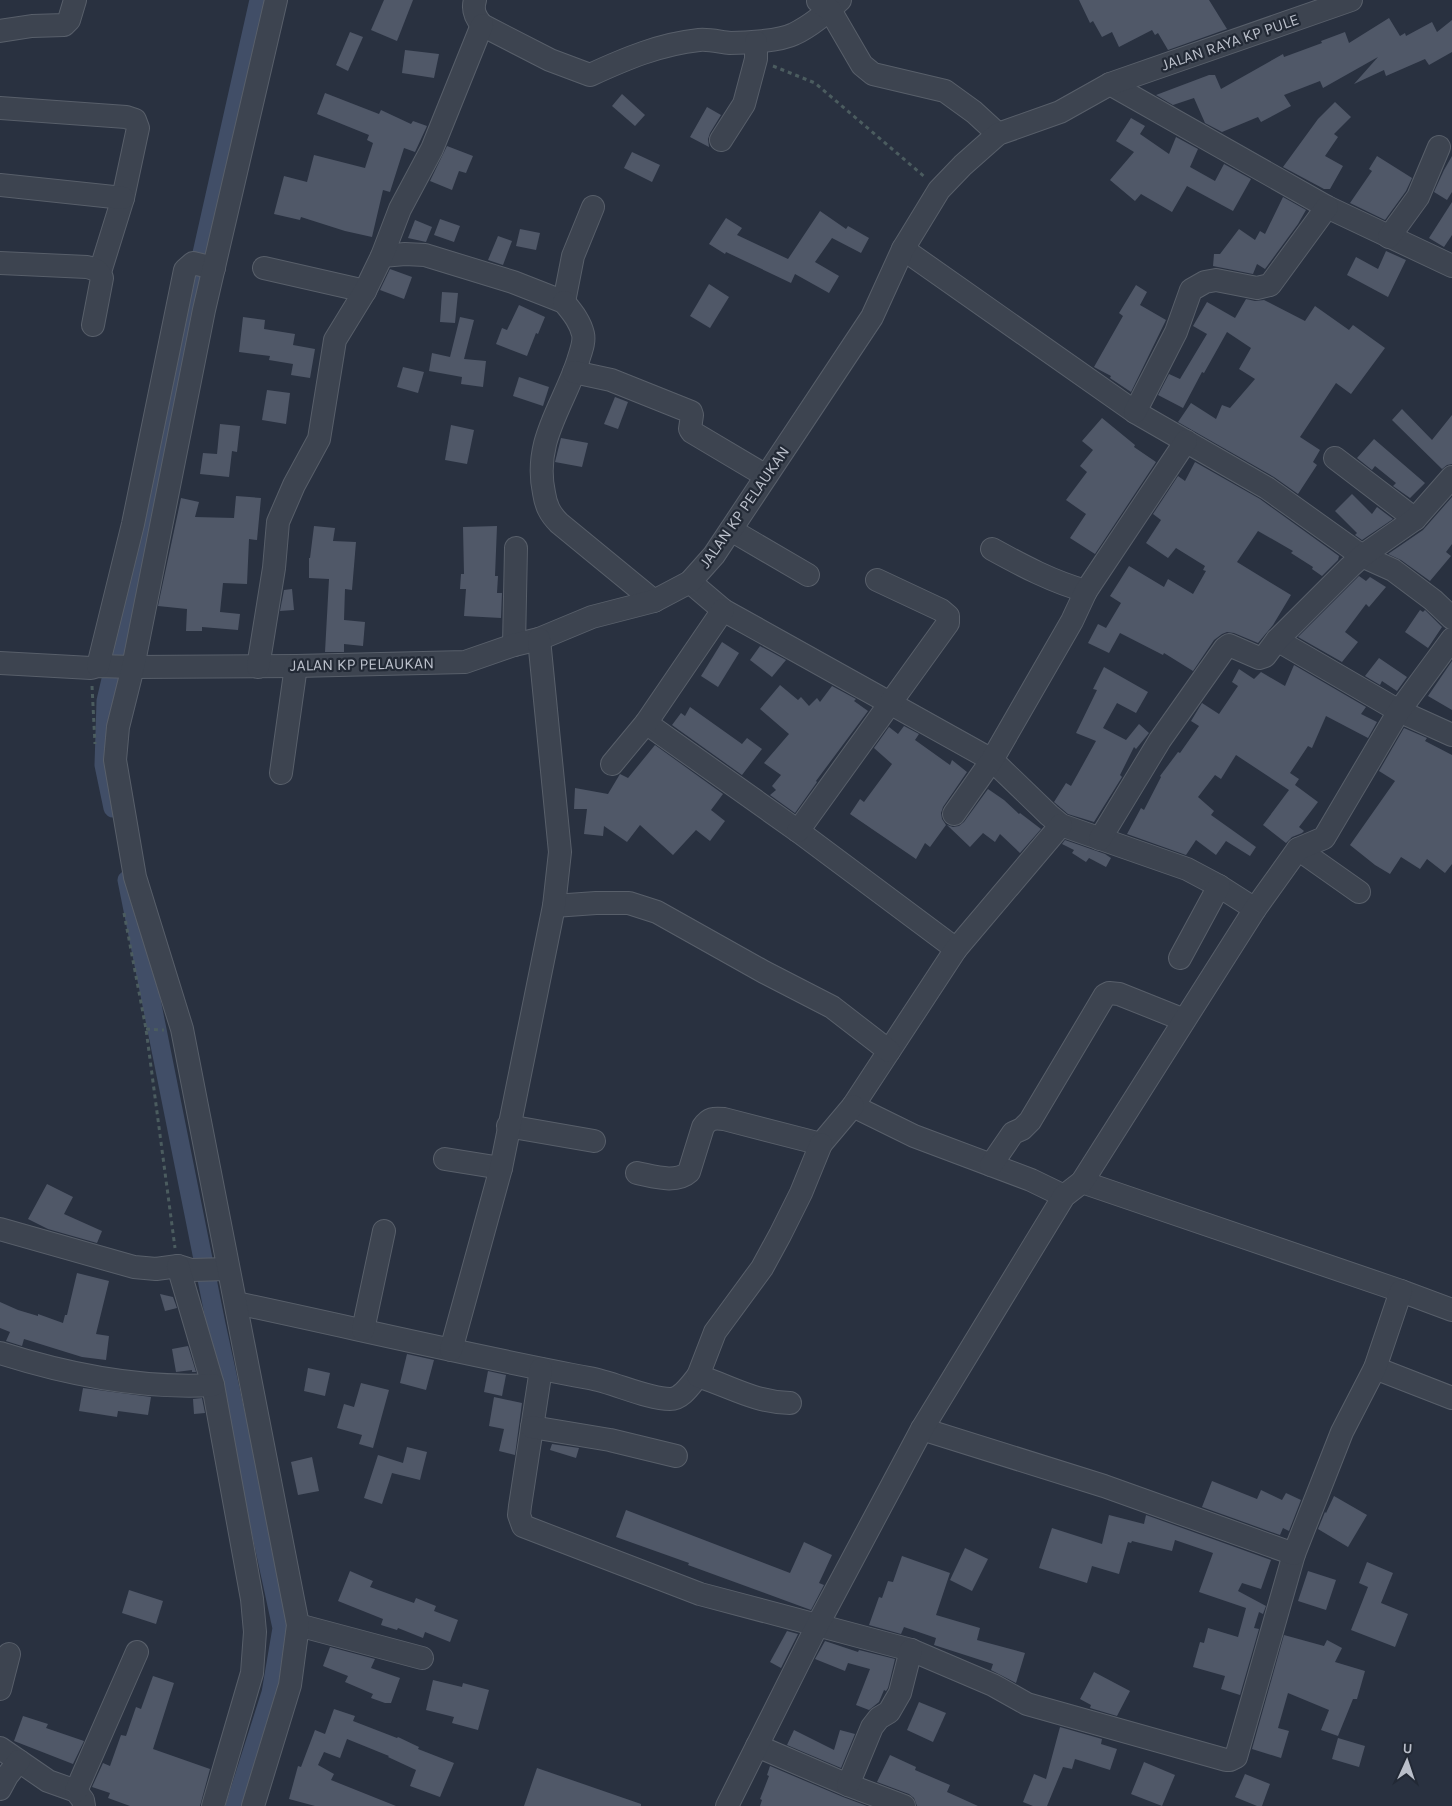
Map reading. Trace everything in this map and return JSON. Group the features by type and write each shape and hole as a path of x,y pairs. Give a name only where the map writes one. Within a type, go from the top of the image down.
{"street":[{"path":"0,31 32,26 64,25 69,20 75,0"},
{"path":"213,1806 252,1673 256,1632 252,1600 213,1385 201,1269 182,1028 135,877 115,760 118,727 147,595 206,266 276,0"},
{"path":"474,0 475,18 482,25 550,60 590,75 631,56 700,40 728,43 756,51 793,35 829,3 862,65 873,74 946,91 974,112 998,134"},
{"name":"JALAN RAYA KP PULE","path":"1110,84 1351,0"},
{"path":"258,666 274,568 278,522 294,485 318,439 336,340 365,291 382,256 400,208 432,149 482,25"},
{"path":"721,140 744,104 756,51"},
{"path":"1110,84 1327,206 1452,266"},
{"name":"JALAN KP PELAUKAN","path":"94,667 296,666 465,662 514,645 539,639 592,617 654,601 690,582 714,555 872,317 903,249 939,190 963,165 998,134 1060,112 1110,84"},
{"path":"0,108 126,117 135,120 138,128 123,198 100,272 102,278 93,325"},
{"path":"1389,237 1418,197 1439,147"},
{"path":"0,185 123,198"},
{"path":"1135,412 1176,332 1191,290 1205,282 1216,280 1257,288 1270,285 1327,206"},
{"path":"564,302 573,256 593,207"},
{"path":"903,249 1135,412 1267,488 1362,556 1394,570 1433,600 1452,618"},
{"path":"382,256 405,254 425,256 513,282 564,302 578,318 583,336 583,345 574,372 552,419 543,450 541,481 546,505 551,515 559,523 654,601"},
{"path":"0,263 87,267 100,272"},
{"path":"0,663 94,667 117,591 133,524 185,270 206,266"},
{"path":"264,268 365,291"},
{"path":"574,372 611,380 691,412 690,429 692,432 766,476"},
{"path":"954,814 992,760 1072,622 1086,591 1186,441"},
{"path":"1335,458 1415,519"},
{"path":"1100,839 1160,740 1225,648 1229,646 1259,658 1265,656 1277,640 1362,556 1415,519 1452,476"},
{"path":"731,530 808,575"},
{"path":"514,645 516,548"},
{"path":"992,549 1033,571 1070,587 1086,591"},
{"path":"798,831 948,623 948,616 941,610 876,580"},
{"path":"690,582 723,610 992,760 1061,825 1187,869 1219,886 1255,909"},
{"path":"117,591 147,595"},
{"path":"612,764 646,723 723,610"},
{"path":"452,1350 500,1168 554,906 560,852 539,639"},
{"path":"727,1806 818,1624 922,1429 1064,1196 1082,1182 1255,909 1298,850 1324,838 1399,711 1452,639"},
{"path":"1277,640 1399,711 1452,735"},
{"path":"282,773 296,666"},
{"path":"646,723 798,831 956,949"},
{"path":"0,1229 134,1267 201,1269 236,1303 595,1379 657,1398 671,1399 681,1396 698,1376 715,1332 762,1268 801,1193 821,1144 853,1106 956,949 1061,825"},
{"path":"1298,850 1359,892"},
{"path":"1180,958 1219,886"},
{"path":"554,906 629,903 657,912 764,972 832,1007 889,1051"},
{"path":"991,1165 1013,1133 1022,1129 1030,1121 1105,995 1109,993 1119,994 1184,1020"},
{"path":"853,1106 914,1136 1031,1180 1064,1196"},
{"path":"637,1173 674,1179 684,1176 688,1172 703,1127 706,1121 711,1118 724,1119 821,1144"},
{"path":"508,1126 594,1140"},
{"path":"445,1159 500,1168"},
{"path":"1082,1182 1452,1310"},
{"path":"363,1330 384,1231"},
{"path":"541,1369 520,1506 519,1516 523,1526 700,1594 911,1650 993,1685 1027,1704 1230,1760 1236,1757 1294,1554 1342,1432 1375,1368 1401,1291"},
{"path":"236,1303 298,1625 290,1685 254,1806"},
{"path":"0,1353 38,1365 126,1382 170,1386 213,1385"},
{"path":"1375,1368 1452,1398"},
{"path":"698,1376 755,1399 774,1403 790,1403"},
{"path":"532,1427 610,1440 676,1456"},
{"path":"922,1429 1104,1486 1294,1554"},
{"path":"298,1625 422,1658"},
{"path":"848,1785 872,1727 879,1718 889,1712 900,1693 911,1650"},
{"path":"0,1748 48,1781 80,1798 137,1652"},
{"path":"0,1689 9,1654"},
{"path":"757,1746 848,1785 904,1806"},
{"path":"0,1789 7,1776 19,1761"}],"path":[{"path":"756,51 815,83 939,190"},
{"path":"94,667 95,748"},
{"path":"123,908 146,1029 201,1269"},
{"path":"146,1029 152,1030"}],"building":[{"path":"384,0 413,0 397,41 371,30"},
{"path":"1079,0 1209,0 1227,29 1168,50 1158,33 1155,35 1152,30 1119,47 1112,32 1102,37 1093,21 1090,23"},
{"path":"1389,18 1400,36 1405,33 1406,36 1432,22 1437,32 1452,20 1452,52 1429,65 1425,59 1386,76 1384,70 1354,84 1378,57 1323,88 1320,81 1284,95 1291,106 1261,122 1258,117 1222,132 1205,123 1194,98 1173,105 1156,95 1209,75 1215,75 1221,89 1283,54 1284,57 1345,32 1349,43"},
{"path":"350,32 363,37 348,71 336,65"},
{"path":"405,50 439,54 434,78 402,73"},
{"path":"325,93 379,114 381,110 411,124 413,121 427,126 415,152 404,148 390,192 383,190 372,237 345,231 301,217 300,220 274,214 284,176 307,182 314,155 365,168 373,143 367,140 369,135 317,114"},
{"path":"622,94 645,115 635,126 612,106"},
{"path":"1335,102 1351,117 1334,134 1338,137 1325,156 1343,166 1330,189 1324,189 1283,167 1318,119"},
{"path":"707,107 721,115 710,133 708,139 709,147 690,137"},
{"path":"1131,118 1145,126 1140,134 1169,154 1176,137 1198,149 1190,167 1215,181 1224,164 1251,179 1233,211 1187,186 1172,212 1141,194 1135,201 1110,180 1134,152 1116,141"},
{"path":"447,146 473,156 466,173 459,171 452,190 430,181"},
{"path":"632,152 660,165 652,182 624,168"},
{"path":"1377,156 1412,178 1406,191 1385,220 1350,203 1372,171 1369,169"},
{"path":"1452,156 1452,192 1447,200 1434,192"},
{"path":"1283,197 1306,210 1265,269 1257,264 1253,274 1213,266 1214,254 1220,254 1239,229 1255,240 1260,231 1265,234"},
{"path":"1452,202 1452,235 1444,247 1429,238"},
{"path":"820,211 846,229 848,226 869,238 861,253 832,238 815,262 839,276 829,293 795,274 791,283 726,252 725,254 709,244 726,218 742,228 737,235 788,259"},
{"path":"440,219 460,226 454,242 434,235"},
{"path":"415,220 432,227 426,242 408,238"},
{"path":"520,229 540,233 536,250 516,246"},
{"path":"498,236 512,241 503,265 488,260"},
{"path":"1386,251 1406,260 1388,297 1347,275 1356,257 1378,269"},
{"path":"390,269 412,277 404,299 380,290"},
{"path":"709,284 729,297 710,328 690,316"},
{"path":"1136,285 1147,292 1140,305 1166,320 1131,392 1110,378 1111,376 1094,367 1123,316 1119,313"},
{"path":"442,292 458,293 455,323 440,322"},
{"path":"1246,299 1264,300 1305,321 1315,306 1349,330 1353,325 1385,348 1351,394 1336,383 1300,437 1320,450 1313,462 1317,465 1298,494 1274,477 1178,422 1191,403 1216,419 1222,405 1230,408 1255,379 1239,369 1251,348 1227,332 1204,373 1202,372 1183,408 1158,395 1169,374 1180,379 1207,334 1193,326 1207,302 1235,318"},
{"path":"519,305 545,317 527,356 496,344 502,328 507,330"},
{"path":"243,317 265,320 264,329 295,334 293,345 315,349 310,378 291,375 293,364 269,360 270,356 239,352"},
{"path":"460,317 474,320 464,359 486,361 483,387 461,384 462,377 429,371 432,353 450,357"},
{"path":"403,367 424,372 418,393 397,387"},
{"path":"519,377 549,387 543,406 513,396"},
{"path":"267,390 290,393 286,424 262,420"},
{"path":"615,397 628,402 618,429 604,424"},
{"path":"1402,409 1432,440 1452,415 1452,464 1442,469 1392,420"},
{"path":"1102,418 1135,445 1134,447 1156,462 1095,554 1070,538 1086,514 1066,500 1087,472 1080,466 1093,450 1082,441"},
{"path":"220,424 240,426 237,452 232,451 229,477 200,474 203,453 217,454"},
{"path":"451,425 474,430 467,464 445,460"},
{"path":"561,438 588,443 582,467 555,462"},
{"path":"1374,439 1425,483 1410,498 1393,486 1396,483 1375,466 1372,470 1357,458"},
{"path":"1195,462 1260,499 1339,556 1338,560 1322,576 1312,569 1313,567 1291,553 1293,551 1258,531 1237,562 1291,595 1273,625 1258,643 1234,633 1227,632 1222,634 1214,640 1193,671 1164,653 1163,655 1120,633 1109,653 1088,643 1098,624 1106,628 1121,603 1110,596 1129,566 1164,587 1168,579 1193,594 1206,571 1203,570 1205,566 1176,548 1168,558 1146,543 1161,520 1153,514 1178,476 1185,481"},
{"path":"1352,494 1372,514 1377,507 1393,519 1362,540 1355,535 1357,533 1335,511"},
{"path":"236,496 261,498 257,540 249,539 247,584 223,583 220,612 240,614 238,630 202,627 202,631 186,631 187,609 158,606 181,498 199,502 195,517 234,518"},
{"path":"1452,497 1452,544 1446,552 1451,556 1430,581 1401,560 1388,554 1423,530"},
{"path":"314,526 335,528 333,541 356,542 352,590 345,589 344,620 365,622 363,646 344,644 344,652 325,652 329,579 309,578 309,558"},
{"path":"497,526 495,576 498,576 497,593 502,593 501,618 464,616 466,589 460,589 461,574 464,574 463,527"},
{"path":"1359,576 1366,581 1370,577 1386,587 1369,607 1366,604 1345,632 1358,642 1342,662 1298,637"},
{"path":"292,589 294,610 280,611 284,590"},
{"path":"1420,610 1423,612 1425,610 1442,627 1428,648 1405,632"},
{"path":"722,642 739,653 718,687 701,676"},
{"path":"760,646 786,660 772,677 750,660"},
{"path":"1379,658 1407,677 1397,691 1382,681 1380,685 1365,676"},
{"path":"1452,661 1452,710 1428,696"},
{"path":"1294,665 1366,707 1361,714 1377,722 1368,738 1326,716 1312,748 1308,746 1290,773 1299,779 1295,785 1318,802 1299,827 1304,831 1292,837 1286,843 1263,825 1289,790 1236,755 1221,779 1215,775 1198,797 1214,811 1211,815 1256,847 1250,856 1226,841 1216,855 1196,840 1186,855 1127,834 1141,808 1144,810 1160,776 1178,752 1180,753 1199,726 1191,721 1202,703 1219,714 1238,686 1232,682 1239,669 1254,679 1261,672 1285,686"},
{"path":"1104,667 1148,692 1136,713 1117,703 1103,728 1126,740 1139,724 1149,733 1136,749 1134,747 1120,775 1122,777 1094,822 1068,814 1054,802 1066,783 1071,786 1096,741 1076,733 1097,690 1093,689"},
{"path":"780,685 798,700 801,697 809,706 817,698 820,702 832,686 856,699 854,701 868,711 816,781 795,813 770,795 776,790 772,786 781,775 764,763 789,734 760,709"},
{"path":"690,707 742,744 747,738 762,749 742,775 672,725 681,713 685,716"},
{"path":"904,726 919,734 915,740 950,765 952,760 967,772 943,807 942,819 946,825 930,847 925,843 916,859 850,814 860,799 864,802 892,764 874,748 889,727 898,734"},
{"path":"1404,728 1427,738 1425,741 1452,755 1452,864 1445,873 1427,859 1420,869 1401,857 1390,874 1375,865 1350,845 1395,781 1379,771"},
{"path":"655,745 723,794 711,810 725,821 710,841 696,830 673,855 640,825 627,842 604,826 603,836 584,834 587,809 574,809 575,788 608,794 620,774 628,778"},
{"path":"988,789 1041,829 1020,853 1000,834 995,842 983,833 970,847 947,825 959,826 964,822"},
{"path":"1065,840 1105,854 1111,858 1106,867 1089,858 1086,862 1072,853 1074,850 1062,844"},
{"path":"47,1184 73,1197 64,1214 102,1231 97,1243 48,1229 28,1219"},
{"path":"77,1273 109,1281 96,1334 109,1336 106,1360 82,1357 24,1339 22,1346 6,1341 10,1332 0,1328 0,1302 18,1310 38,1316 38,1314 63,1323 65,1315 67,1315"},
{"path":"160,1294 173,1297 177,1308 165,1311"},
{"path":"188,1346 196,1372 192,1372 192,1370 176,1372 172,1349"},
{"path":"407,1354 434,1360 426,1390 400,1383"},
{"path":"308,1368 330,1373 325,1396 304,1391"},
{"path":"488,1371 506,1375 502,1396 484,1392"},
{"path":"361,1383 389,1390 373,1448 359,1444 362,1435 337,1428 344,1404 354,1407"},
{"path":"83,1388 151,1397 148,1415 118,1411 117,1417 79,1411"},
{"path":"494,1397 522,1403 515,1455 499,1451 504,1429 489,1426"},
{"path":"202,1398 205,1413 194,1414 193,1399"},
{"path":"552,1444 579,1448 576,1458 550,1450"},
{"path":"407,1447 427,1452 420,1480 392,1473 382,1504 364,1498 378,1455 403,1463"},
{"path":"312,1457 319,1491 298,1495 291,1462"},
{"path":"1212,1481 1257,1499 1261,1490 1282,1500 1286,1493 1301,1500 1289,1531 1283,1528 1280,1535 1202,1507"},
{"path":"1334,1496 1367,1515 1348,1547 1318,1529"},
{"path":"626,1510 790,1573 804,1542 832,1555 819,1583 824,1585 811,1610 688,1565 689,1563 616,1537"},
{"path":"1109,1515 1144,1524 1146,1515 1271,1560 1261,1589 1242,1583 1238,1591 1266,1606 1263,1614 1259,1612 1254,1628 1259,1629 1240,1695 1221,1689 1225,1676 1193,1667 1200,1642 1204,1643 1208,1628 1238,1637 1246,1608 1199,1592 1213,1553 1175,1540 1172,1551 1132,1541 1131,1543 1128,1542 1119,1574 1092,1566 1087,1583 1039,1568 1052,1528 1102,1544"},
{"path":"965,1548 988,1559 972,1591 950,1580"},
{"path":"902,1556 950,1573 936,1615 980,1628 977,1640 1025,1653 1016,1683 991,1670 993,1664 934,1645 936,1638 904,1627 901,1634 869,1625 879,1597 882,1598 888,1581 893,1582"},
{"path":"1367,1562 1393,1573 1381,1603 1408,1614 1395,1647 1351,1630 1368,1587 1359,1583"},
{"path":"350,1571 373,1581 370,1587 414,1603 416,1598 436,1606 434,1611 458,1620 450,1642 425,1632 423,1638 398,1628 397,1630 381,1625 383,1619 338,1601"},
{"path":"1308,1571 1336,1580 1326,1610 1298,1601"},
{"path":"129,1590 163,1601 156,1624 122,1613"},
{"path":"787,1631 798,1634 781,1668 770,1662"},
{"path":"1284,1635 1324,1646 1327,1640 1342,1648 1335,1662 1365,1671 1357,1699 1353,1699 1338,1736 1321,1730 1329,1710 1288,1693 1278,1728 1289,1731 1281,1758 1252,1749"},
{"path":"825,1641 858,1652 859,1650 895,1659 888,1688 886,1691 884,1690 879,1702 869,1710 856,1705 870,1669 848,1663 845,1671 815,1659"},
{"path":"330,1647 375,1659 371,1668 400,1678 391,1703 371,1698 373,1694 345,1682 348,1676 323,1666"},
{"path":"1094,1672 1130,1691 1117,1716 1090,1708 1091,1705 1080,1699"},
{"path":"153,1676 174,1683 153,1749 210,1769 200,1806 130,1806 108,1798 110,1793 92,1787 103,1763 110,1766 121,1735 126,1736 136,1707 141,1709"},
{"path":"433,1680 462,1687 463,1683 489,1690 478,1730 452,1723 454,1717 426,1710"},
{"path":"919,1702 946,1713 933,1742 907,1730"},
{"path":"334,1709 355,1716 353,1721 398,1737 419,1747 418,1749 454,1763 440,1797 410,1786 416,1770 389,1756 347,1739 340,1758 324,1752 318,1765 334,1774 331,1780 396,1806 315,1806 289,1799 298,1766 301,1767 315,1730 325,1734"},
{"path":"23,1716 48,1724 46,1728 84,1741 73,1764 14,1741"},
{"path":"1060,1727 1102,1739 1101,1744 1117,1749 1110,1770 1075,1759 1072,1769 1063,1767 1047,1806 1033,1806 1023,1802 1034,1774 1046,1779"},
{"path":"794,1730 834,1750 840,1730 855,1734 841,1768 787,1745"},
{"path":"1338,1738 1365,1746 1359,1767 1332,1759"},
{"path":"890,1755 916,1767 915,1770 950,1785 947,1792 978,1806 917,1806 914,1798 909,1794 877,1782"},
{"path":"1144,1762 1175,1775 1162,1806 1131,1794"},
{"path":"770,1766 867,1806 760,1806 762,1800 760,1799 769,1776 767,1775"},
{"path":"537,1768 641,1804 641,1806 524,1806"},
{"path":"1245,1774 1270,1784 1262,1806 1257,1806 1235,1797"}],"waterway":[{"path":"113,808 104,765 106,701 136,572 198,271 259,0"},
{"path":"127,880 216,1324 282,1628 271,1693 235,1806"}]}
